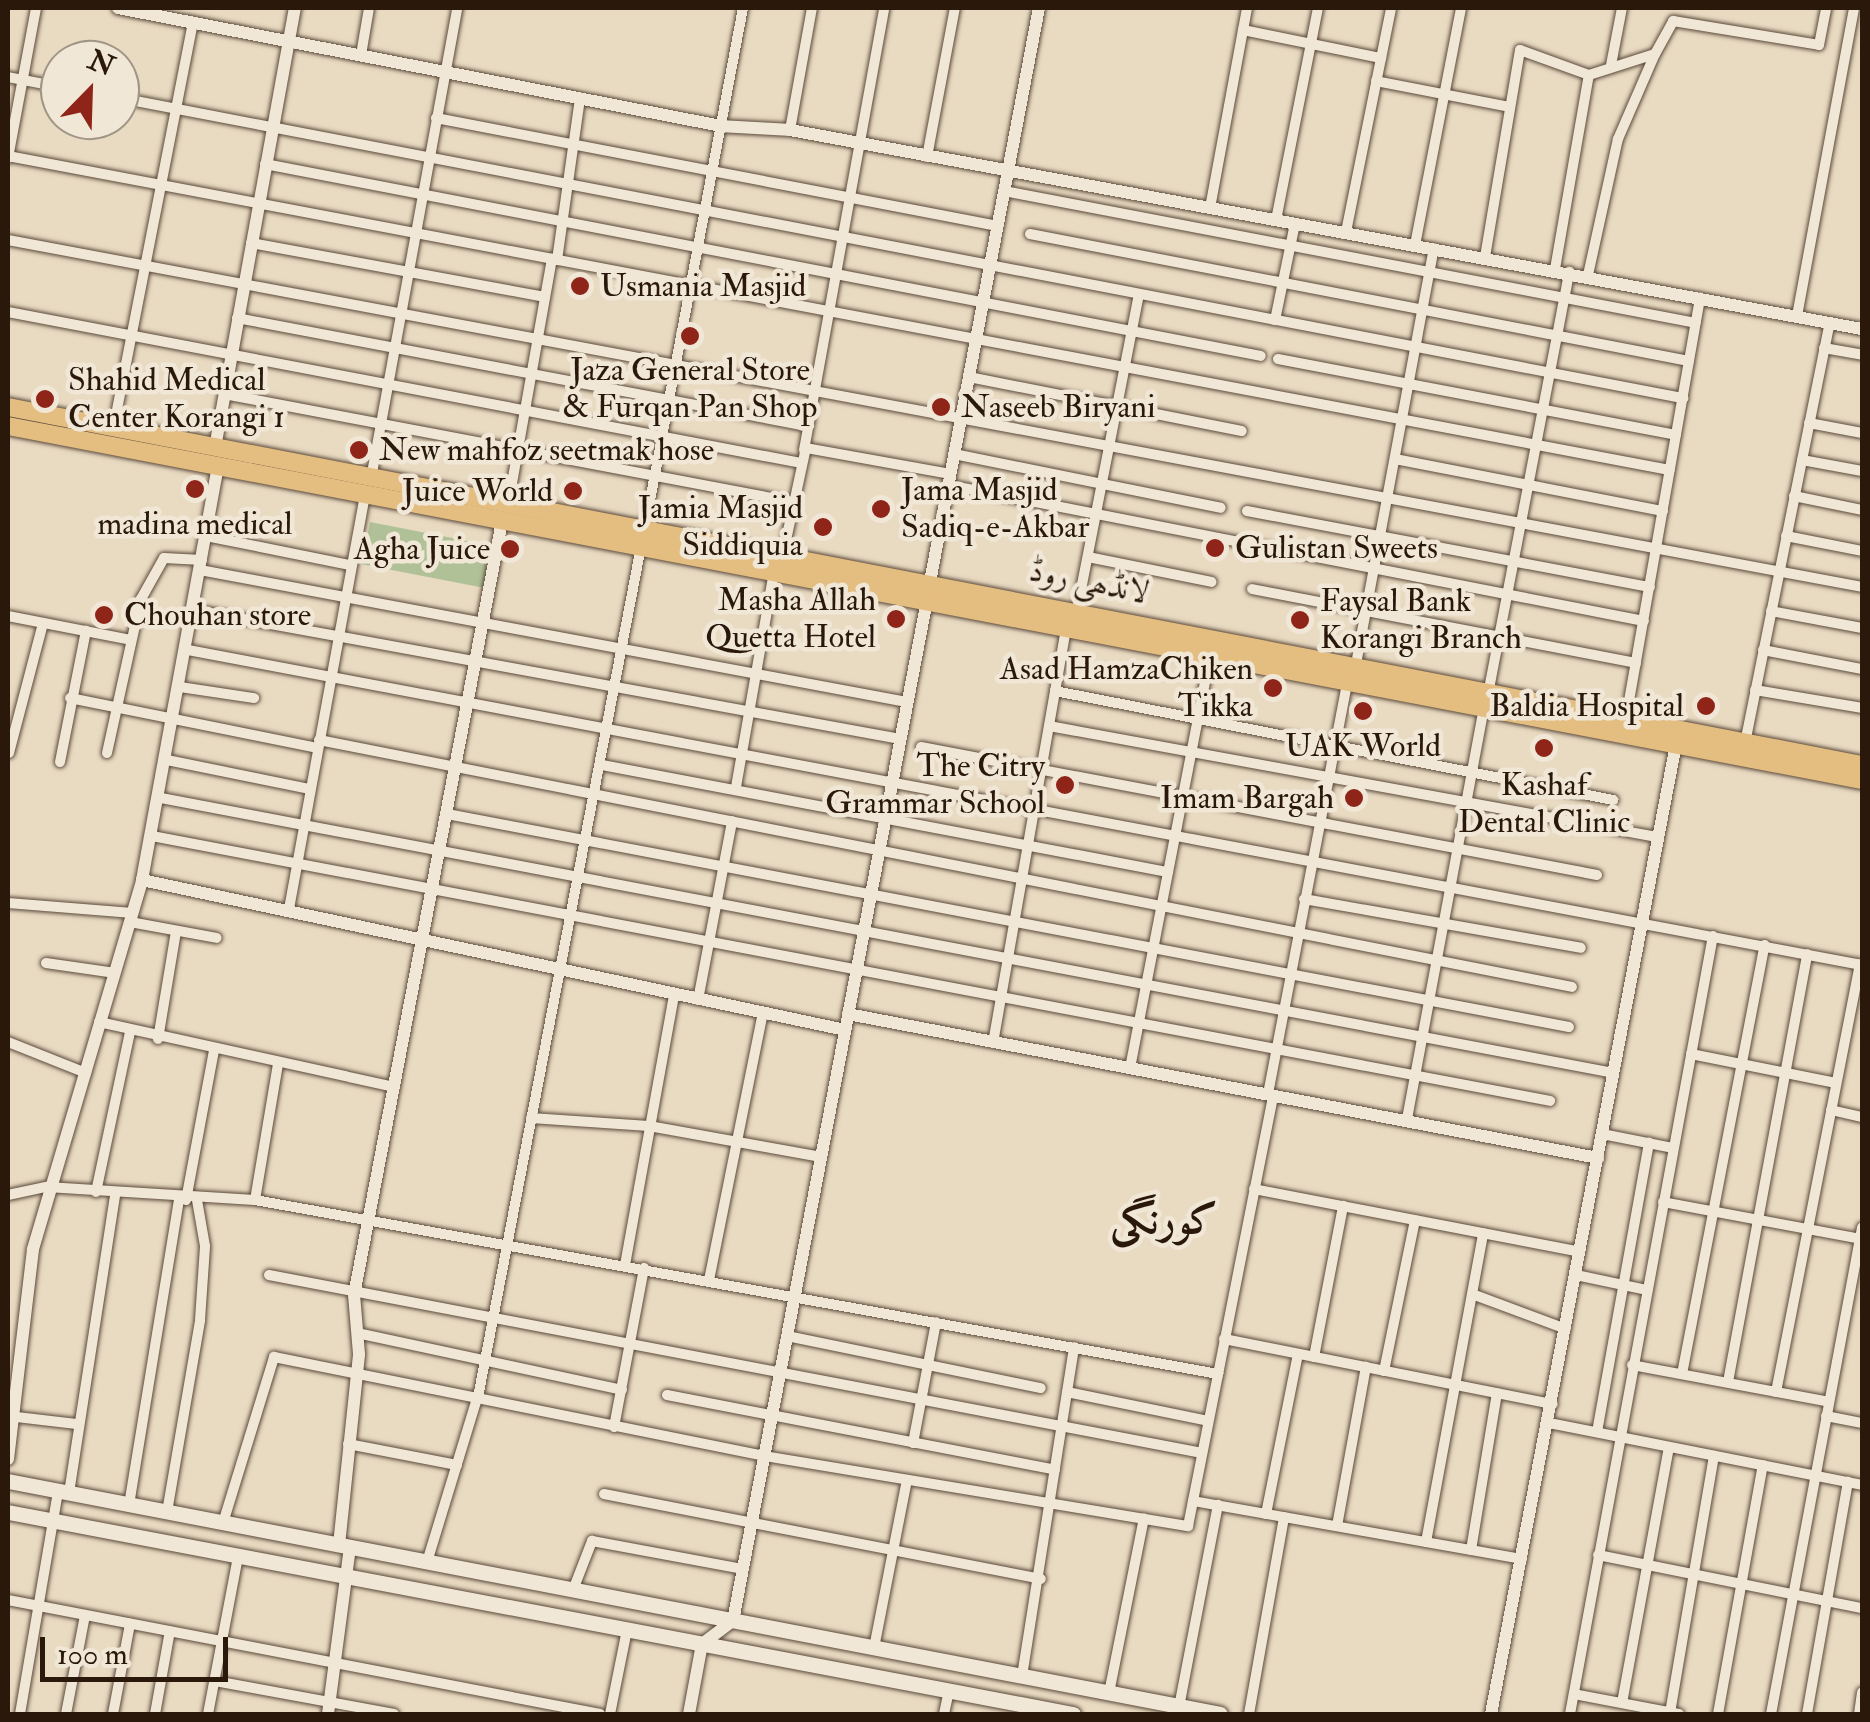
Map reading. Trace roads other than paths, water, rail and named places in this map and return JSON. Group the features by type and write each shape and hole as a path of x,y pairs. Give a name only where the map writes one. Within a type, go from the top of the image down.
{"main road":[{"name":"لانڈھی روڈ","path":"8,407 216,442 784,554 928,591"},
{"name":"لانڈھی روڈ","path":"8,426 774,572 928,591 1352,671 1487,698 1676,744 1862,780"},
{"name":"لانڈھی روڈ","path":"1072,618 1211,653 1352,671"},
{"name":"لانڈھی روڈ","path":"1487,698 1626,718 1862,765"},
{"path":"8,1481 1220,1714"},
{"path":"8,1512 1073,1714"}],"street":[{"path":"36,8 8,157 1670,470"},
{"path":"118,8 176,13 193,22 721,126 790,130 1008,173 1562,270 1862,329"},
{"path":"216,442 295,8"},
{"path":"361,55 369,8"},
{"path":"372,473 456,8"},
{"path":"645,527 742,8"},
{"path":"790,130 812,8"},
{"path":"784,554 884,8"},
{"path":"928,157 955,8"},
{"path":"689,1714 702,1644 733,1621 1039,8"},
{"path":"1210,208 1247,8"},
{"path":"1276,220 1318,8"},
{"path":"1346,232 1391,8"},
{"path":"1415,244 1461,8"},
{"path":"1612,64 1622,8"},
{"path":"1588,275 1618,139 1673,22 1675,8"},
{"path":"1673,22 1819,45 1826,8"},
{"path":"1797,316 1854,8"},
{"path":"110,446 193,22"},
{"path":"1243,30 1381,58"},
{"path":"1485,257 1520,50 1589,76 1612,64 1655,54"},
{"path":"8,76 40,83"},
{"path":"1407,1120 1564,295 1562,270 1589,76"},
{"path":"1376,80 1510,107"},
{"path":"509,500 562,222 580,98"},
{"path":"140,102 1683,398"},
{"path":"436,118 998,226"},
{"path":"266,164 1261,356"},
{"path":"1004,191 1696,323"},
{"path":"1275,320 1295,223"},
{"path":"1030,234 1284,279 1689,361"},
{"path":"8,240 144,268 962,414 1862,586"},
{"path":"251,242 545,297"},
{"path":"223,1523 270,1358 764,1456 1188,1526 1254,1189 1304,898 1366,611 1434,248"},
{"path":"993,1042 1055,691 1088,557 1139,294"},
{"path":"1626,718 1700,297"},
{"path":"8,312 801,463"},
{"path":"237,318 807,426"},
{"path":"1745,743 1830,322"},
{"path":"1824,348 1862,355"},
{"path":"1278,359 1676,435"},
{"path":"969,377 1242,431"},
{"path":"224,394 793,502"},
{"path":"1809,423 1862,433"},
{"path":"804,450 1096,514 1644,621"},
{"path":"954,454 1222,508"},
{"path":"1395,460 1663,511"},
{"path":"1802,460 1862,471"},
{"path":"8,1458 10,1416 48,1187 142,880 188,650 218,465"},
{"path":"289,908 365,493"},
{"path":"1794,496 1862,510"},
{"path":"1247,511 1650,586"},
{"path":"328,1708 346,1577 348,1444 356,1375 354,1295 502,521"},
{"path":"206,536 350,565"},
{"path":"1786,536 1862,551"},
{"path":"428,1562 485,1363 559,968 610,728 641,547"},
{"path":"1088,557 1212,582"},
{"path":"108,753 130,640 164,558 345,597 907,702"},
{"path":"736,787 774,572"},
{"path":"1252,590 1636,663"},
{"path":"194,610 748,715 900,739"},
{"path":"1771,610 1862,628"},
{"path":"8,616 130,640"},
{"path":"10,753 43,623"},
{"path":"60,762 86,631"},
{"path":"188,650 1861,965 1776,1392"},
{"path":"1763,650 1862,669"},
{"path":"1130,1068 1211,653"},
{"path":"180,687 254,698"},
{"path":"1756,690 1862,708"},
{"path":"1055,691 1613,800"},
{"path":"70,698 173,722 456,766 1572,987"},
{"path":"1049,726 1657,837"},
{"path":"1491,1714 1676,744"},
{"path":"921,747 1597,874"},
{"path":"167,760 310,789"},
{"path":"602,765 736,787 1168,872"},
{"path":"160,798 1613,1073"},
{"path":"447,814 1569,1027"},
{"path":"698,1000 732,821"},
{"path":"152,836 570,919 1550,1100"},
{"path":"142,880 425,937 845,1030"},
{"path":"1304,898 1581,948"},
{"path":"8,903 131,917 216,938"},
{"path":"158,1039 176,931"},
{"path":"1570,1714 1714,936"},
{"path":"1682,1374 1766,945"},
{"path":"1728,1382 1807,954"},
{"path":"46,963 115,974"},
{"path":"626,1264 674,995"},
{"path":"709,1280 763,1013"},
{"path":"848,1014 1598,1158"},
{"path":"99,1022 158,1039 395,1087"},
{"path":"96,1192 130,1032"},
{"path":"8,1042 86,1073"},
{"path":"129,1505 214,1050"},
{"path":"1691,1054 1836,1083"},
{"path":"255,1200 278,1064"},
{"path":"1831,1110 1862,1117"},
{"path":"531,1118 650,1126 821,1157"},
{"path":"1602,1134 1673,1148"},
{"path":"1597,1432 1650,1143"},
{"path":"8,1195 48,1187 187,1200 255,1200 368,1217 1218,1374"},
{"path":"1254,1189 1580,1252"},
{"path":"20,1714 52,1521 64,1492 77,1424 114,1195"},
{"path":"167,1512 200,1320 206,1246 187,1200"},
{"path":"1663,1202 1806,1232 1861,1233 1771,1714"},
{"path":"1314,1357 1343,1206"},
{"path":"1384,1371 1415,1220"},
{"path":"1426,1542 1483,1233"},
{"path":"614,1427 644,1268"},
{"path":"269,1275 354,1295 1202,1454"},
{"path":"1576,1275 1646,1290"},
{"path":"1472,1294 1566,1329"},
{"path":"913,1443 936,1322"},
{"path":"357,1333 622,1390"},
{"path":"786,1336 926,1368 1040,1388"},
{"path":"1224,1340 1552,1404"},
{"path":"1022,1676 1074,1347"},
{"path":"1266,1514 1298,1354"},
{"path":"1632,1364 1829,1402"},
{"path":"1337,1526 1366,1368"},
{"path":"1067,1392 1208,1421"},
{"path":"1472,1550 1497,1393"},
{"path":"666,1394 1054,1470"},
{"path":"10,1416 77,1424"},
{"path":"1826,1416 1862,1424"},
{"path":"1549,1423 1862,1485"},
{"path":"348,1444 457,1465"},
{"path":"1622,1703 1668,1446"},
{"path":"1574,1694 1674,1714 1714,1456"},
{"path":"1718,1714 1763,1465"},
{"path":"874,1648 907,1480"},
{"path":"1808,1714 1848,1482"},
{"path":"604,1494 1040,1579"},
{"path":"1193,1501 1522,1560"},
{"path":"1179,1706 1218,1505"},
{"path":"1249,1714 1284,1517"},
{"path":"1109,1693 1144,1518"},
{"path":"573,1590 592,1540 742,1570"},
{"path":"1598,1555 1862,1608"},
{"path":"208,1714 238,1556"},
{"path":"8,1600 600,1714"},
{"path":"66,1714 85,1615"},
{"path":"113,1714 130,1624"},
{"path":"610,1714 627,1630"},
{"path":"155,1714 170,1632"},
{"path":"215,1680 328,1708 394,1714"},
{"path":"944,1714 949,1691"},
{"path":"1859,1714 1862,1692"}],"place":[{"name":"Usmania Masjid","path":"580,286"},
{"name":"Jaza General Store & Furqan Pan Shop","path":"690,336"},
{"name":"Shahid Medical Center Korangi 1","path":"45,399"},
{"name":"Naseeb Biryani","path":"941,407"},
{"name":"New mahfoz seetmak hose","path":"359,450"},
{"name":"madina medical","path":"195,489"},
{"name":"Juice World","path":"573,491"},
{"name":"Jama Masjid Sadiq-e-Akbar","path":"881,509"},
{"name":"Jamia Masjid Siddiquia","path":"823,527"},
{"name":"Gulistan Sweets","path":"1215,548"},
{"name":"Agha Juice","path":"510,549"},
{"name":"Chouhan store","path":"104,615"},
{"name":"Masha Allah Quetta Hotel","path":"896,619"},
{"name":"Faysal Bank Korangi Branch","path":"1300,620"},
{"name":"Asad HamzaChiken Tikka","path":"1273,688"},
{"name":"Baldia Hospital","path":"1706,706"},
{"name":"UAK World","path":"1363,711"},
{"name":"Kashaf Dental Clinic","path":"1544,748"},
{"name":"The Citry Grammar School","path":"1065,785"},
{"name":"Imam Bargah","path":"1354,798"}],"district":[{"name":"کورنگی","path":"1164,1220"}]}
